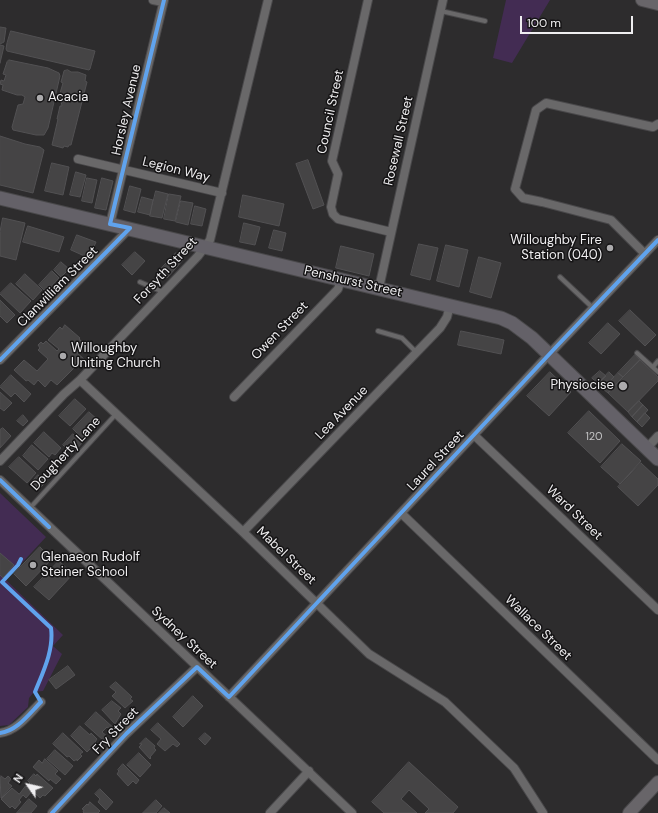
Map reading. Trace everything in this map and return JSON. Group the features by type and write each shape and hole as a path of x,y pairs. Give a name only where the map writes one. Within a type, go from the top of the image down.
{"main road":[{"path":"642,0 658,4"},
{"name":"Penshurst Street","path":"0,198 450,305 490,315 512,323 532,338 658,459"},
{"path":"629,813 658,782"}],"street":[{"path":"153,0 163,1"},
{"name":"Forsyth Street","path":"0,461 64,394 80,380 198,256 210,240 268,0"},
{"name":"Council Street","path":"368,0 332,161 338,174 331,207 333,214 338,219 391,232"},
{"name":"Rosewall Street","path":"379,288 443,0"},
{"name":"Horsley Avenue","path":"110,224 163,1"},
{"path":"645,254 611,220 523,198 515,189 536,110 546,102 653,127 658,124"},
{"name":"Legion Way","path":"78,159 222,194"},
{"name":"Clanwilliam Street","path":"0,360 130,228"},
{"name":"Laurel Street","path":"229,697 658,240"},
{"name":"Owen Street","path":"234,397 338,288 341,280"},
{"name":"Lea Avenue","path":"243,532 440,328 447,317 450,305"},
{"name":"Mabel Street","path":"80,380 243,532 369,654 445,702 514,768 543,813"},
{"name":"Ward Street","path":"474,435 658,610"},
{"path":"647,448 658,436"},
{"name":"Sydney Street","path":"0,480 352,813"},
{"name":"Wallace Street","path":"401,514 658,760"},
{"name":"Fry Street","path":"52,813 126,734 197,667"},
{"path":"0,733 7,732 15,728 40,702"},
{"path":"270,813 309,771"}],"lane":[{"path":"441,11 485,21"},
{"path":"560,277 593,308"},
{"path":"140,282 163,292"},
{"path":"378,331 402,338 417,352"},
{"path":"637,352 658,372"},
{"path":"653,367 658,361"},
{"name":"Dougherty Lane","path":"30,508 117,413"}],"shaded area":[{"path":"506,0 550,0 512,63 493,58"},
{"path":"0,493 46,537 6,580 63,635 53,646 62,654 43,691 34,692 29,698 28,707 9,725 0,726"}],"building":[{"path":"0,27 6,28 4,42 0,44"},
{"path":"11,31 95,51 90,69 7,51 7,43"},
{"path":"0,45 4,46 0,63"},
{"name":"Acacia","path":"9,60 48,68 59,73 60,76 48,128 44,135 36,135 13,130 12,127 18,105 23,104 25,97 2,90 3,85 0,84 1,80 4,81 6,75 3,74"},
{"path":"68,70 86,75 85,81 87,82 71,145 68,147 64,146 63,148 52,145 60,106 62,106 61,101 58,100 63,83 61,82 64,71"},
{"path":"0,136 40,147 44,150 33,193 0,185"},
{"path":"308,160 324,205 313,209 296,164"},
{"path":"52,163 69,167 63,195 45,191"},
{"path":"76,172 86,175 80,197 70,195"},
{"path":"87,178 97,180 92,203 82,201"},
{"path":"102,178 113,181 106,210 95,208"},
{"path":"130,186 141,189 135,213 124,210"},
{"path":"156,191 168,194 162,218 150,216"},
{"path":"169,194 181,196 175,221 164,219"},
{"path":"243,195 284,204 279,226 239,217"},
{"path":"142,197 153,200 150,215 138,212"},
{"path":"181,201 193,203 188,225 176,222"},
{"path":"195,206 206,209 202,226 191,224"},
{"path":"3,218 25,223 16,260 0,256 0,232"},
{"path":"244,223 260,227 255,245 240,242"},
{"path":"28,226 64,237 59,252 23,242"},
{"path":"274,230 286,233 282,251 269,248"},
{"path":"77,235 96,242 89,258 71,250"},
{"path":"419,244 438,248 430,280 411,275"},
{"path":"446,245 468,250 459,287 437,281"},
{"path":"341,246 374,254 369,276 336,268"},
{"path":"135,252 145,261 132,275 122,265"},
{"path":"176,253 179,257 163,275 159,271"},
{"path":"179,257 183,260 167,278 163,275"},
{"path":"479,257 501,263 491,298 470,292"},
{"path":"61,262 69,269 61,277 54,270"},
{"path":"52,271 59,278 46,292 39,285"},
{"path":"25,274 42,290 33,300 16,284"},
{"path":"11,283 31,301 20,313 0,294"},
{"path":"0,300 15,315 7,323 0,316"},
{"path":"630,310 656,335 645,346 619,321"},
{"path":"608,323 620,334 601,354 589,343"},
{"name":"Willoughby Uniting Church","path":"65,325 85,344 77,353 84,359 57,385 51,380 45,387 38,380 34,385 28,380 26,381 14,370 24,360 37,371 48,359 38,350 40,348 38,345 41,342 43,344 46,341 57,351 59,349 48,340 60,327 62,329"},
{"path":"461,331 504,340 501,354 458,345"},
{"path":"635,355 640,360 623,377 618,373"},
{"path":"640,360 658,377 658,381 628,412 608,393"},
{"path":"600,371 606,376 598,384 592,378"},
{"path":"550,372 571,392 549,416 527,396"},
{"path":"609,372 614,377 603,389 598,384"},
{"path":"618,373 623,377 608,393 603,389"},
{"path":"11,375 31,394 24,402 15,393 11,397 0,387"},
{"path":"0,392 12,403 4,411 0,408"},
{"path":"75,399 86,409 70,426 59,416"},
{"path":"639,401 643,405 632,417 628,412"},
{"path":"643,405 648,410 637,422 632,417"},
{"path":"589,411 620,441 600,463 568,433"},
{"path":"89,412 99,421 82,438 73,429"},
{"path":"645,413 650,418 642,427 637,422"},
{"path":"23,415 28,421 23,426 17,421"},
{"path":"3,428 11,436 0,448 0,430"},
{"path":"44,432 61,448 55,455 52,453 49,457 34,443"},
{"path":"73,434 83,442 72,454 63,445"},
{"path":"622,444 641,461 620,484 601,467"},
{"path":"32,445 48,459 38,470 23,456"},
{"path":"19,457 36,473 27,483 9,467"},
{"path":"641,463 658,479 658,485 638,506 618,487"},
{"path":"38,475 46,482 39,489 32,482"},
{"path":"40,547 52,559 26,586 14,574"},
{"path":"0,553 14,565 3,578 0,575"},
{"path":"59,561 73,574 49,600 34,587"},
{"path":"68,666 75,675 56,689 49,680"},
{"path":"116,682 132,697 130,699 133,701 125,708 112,696 116,692 110,687"},
{"path":"193,696 203,706 183,727 173,717"},
{"path":"112,701 121,708 118,711 121,714 115,724 102,710"},
{"path":"96,712 116,730 114,732 107,727 102,732 108,737 104,741 85,724"},
{"path":"158,723 180,744 177,747 173,744 165,751 157,744 161,739 151,730"},
{"path":"80,726 97,739 95,742 96,743 87,752 71,736"},
{"path":"63,733 83,752 80,754 82,756 77,761 77,759 74,761 69,756 67,757 53,744"},
{"path":"205,733 211,738 205,745 199,739"},
{"path":"146,738 155,746 154,748 156,750 150,759 139,747"},
{"path":"55,750 73,766 65,775 47,759"},
{"path":"139,753 151,765 140,777 127,765"},
{"path":"45,759 58,771 55,774 61,779 56,784 50,779 49,781 33,767 39,760 42,763"},
{"path":"409,762 458,807 453,813 425,813 429,809 409,790 401,799 417,813 384,813 372,802"},
{"path":"123,764 139,780 136,784 133,781 128,786 117,774 119,771 118,770"},
{"path":"34,774 36,776 37,774 53,788 45,796 43,795 40,798 27,786 30,783 28,781"},
{"path":"1,776 5,779 8,776 11,779 8,783 12,786 1,798 0,777"},
{"path":"26,786 32,791 26,798 23,795 19,800 21,802 15,809 12,806 10,808 1,799 12,788 19,794"},
{"path":"100,789 113,802 106,810 98,802 100,799 95,794"},
{"path":"29,799 37,806 31,813 17,813"},
{"path":"156,800 162,806 156,813 143,813"},
{"path":"90,802 100,811 98,813 83,812 84,810 82,809"},
{"path":"164,808 170,813 159,813"}],"cycle path":[{"path":"130,228 110,224 164,0"},
{"path":"0,360 130,228"},
{"path":"52,813 126,734 197,667 229,697 658,240"},
{"path":"0,480 49,527"},
{"path":"0,733 12,729 27,717 41,702 35,692 47,661 52,636 51,628 2,582 18,565 21,559"}],"place":[{"name":"Acacia","path":"40,98"},
{"name":"Willoughby Fire Station (040)","path":"610,248"},
{"name":"Willoughby Uniting Church","path":"63,356"},
{"name":"Physiocise","path":"623,386"},
{"name":"Glenaeon Rudolf Steiner School","path":"33,565"}]}
